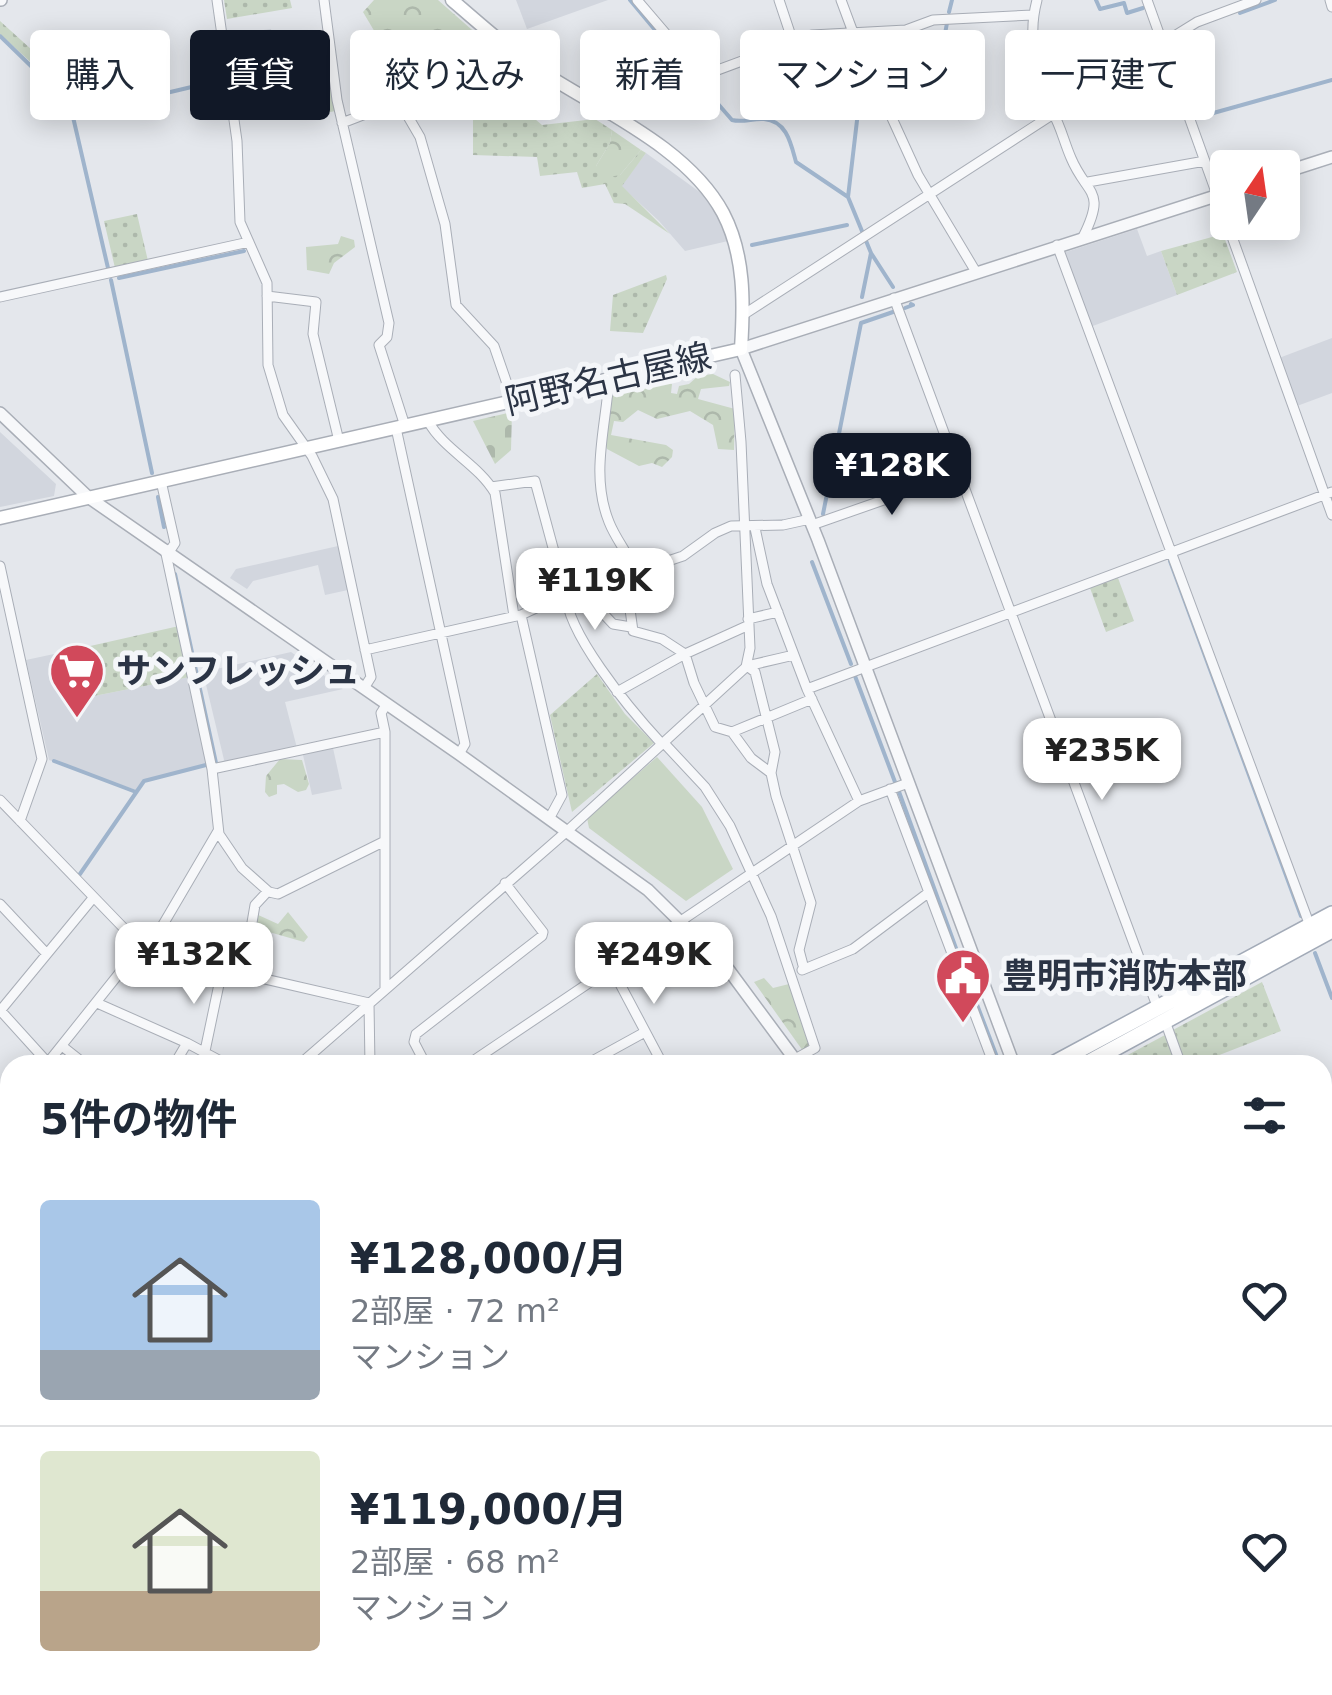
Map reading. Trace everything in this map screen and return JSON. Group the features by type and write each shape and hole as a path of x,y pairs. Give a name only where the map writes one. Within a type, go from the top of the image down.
{"main road":[{"name":"阿野名古屋線","path":"452,0 539,70 580,96"},
{"name":"阿野名古屋線","path":"0,518 741,349 740,264 733,236 712,195 680,161 618,120"},
{"path":"1099,1055 1161,1014 1332,914"},
{"path":"1073,1055 1332,930"}],"street":[{"path":"218,0 237,141 240,222 263,271 267,296 268,365 283,414 307,448 333,499 370,677 364,688"},
{"path":"324,0 342,123 389,323 387,337 379,344 401,426 466,744 460,754"},
{"path":"637,0 663,30"},
{"path":"780,0 789,30"},
{"path":"842,0 852,30"},
{"path":"1031,30 1037,0"},
{"path":"1148,0 1158,30"},
{"path":"1184,30 1256,0"},
{"path":"906,30 933,20 1033,15"},
{"path":"342,123 350,120"},
{"path":"410,120 420,137 445,224 456,305 494,346 513,401"},
{"path":"894,120 931,196 976,272"},
{"path":"743,315 1042,120"},
{"path":"1060,120 1071,160 1092,189 1094,215 1083,237"},
{"path":"1190,120 1210,171"},
{"path":"1300,167 1332,157"},
{"path":"1088,182 1205,161"},
{"path":"1010,1055 811,522 741,349 1210,197"},
{"path":"1237,240 1328,493 1332,515"},
{"path":"0,296 249,242"},
{"path":"1058,245 1310,926"},
{"path":"267,296 316,302 314,334 339,441"},
{"path":"894,298 1177,1055"},
{"path":"735,376 750,528 747,666"},
{"path":"609,379 602,422 600,480 610,524 635,572"},
{"path":"0,413 88,497 460,754 648,890 728,968 792,1055"},
{"path":"428,420 438,436 492,487 517,616 562,795 549,819"},
{"path":"365,650 517,616 564,594 585,594 626,581 635,572 682,556 731,526 811,522 958,474"},
{"path":"161,481 175,543 167,550"},
{"path":"492,487 535,481 567,586 564,594 578,632 616,692 705,787 730,826 771,916 816,1048 806,1055"},
{"path":"626,581 633,631 662,639 685,654 715,728 732,732 766,719 864,668 1328,493"},
{"path":"750,528 809,694 859,802"},
{"path":"167,550 212,769 218,831 242,868 278,894 383,842"},
{"path":"0,566 42,759 20,820"},
{"path":"585,594 613,624 630,626"},
{"path":"616,692 749,622 778,612"},
{"path":"310,1055 566,832 747,666 794,655"},
{"path":"747,666 755,672 775,752 771,773 811,903 799,950 804,969"},
{"path":"386,988 385,732 381,713 387,704"},
{"path":"212,769 385,732"},
{"path":"732,732 751,758 771,773"},
{"path":"482,1055 859,802 908,783"},
{"path":"890,788 990,1055"},
{"path":"0,800 142,946 165,956 369,1003"},
{"path":"54,1055 161,928 218,831"},
{"path":"421,1055 414,1042 416,1034 542,936 543,932 506,884"},
{"path":"243,975 256,905 268,890"},
{"path":"790,974 853,949 928,892"},
{"path":"39,1055 0,1010 93,898"},
{"path":"0,904 46,954"},
{"path":"611,967 658,1055"},
{"path":"205,1052 222,970"},
{"path":"967,994 985,988"},
{"path":"96,1003 210,1055"},
{"path":"369,1003 370,1055"},
{"path":"603,1055 645,1032"},
{"path":"180,1055 187,1043"},
{"path":"62,1046 73,1055"}],"shaded area":[{"path":"516,0 608,0 527,29"},
{"path":"646,153 701,193 717,215 728,241 685,251 621,186"},
{"path":"1137,229 1147,256 1161,251 1177,295 1090,327 1063,253"},
{"path":"1332,338 1332,393 1297,406 1279,358"},
{"path":"0,432 56,484 54,496 0,507"},
{"path":"338,546 348,590 325,595 318,565 253,581 247,589 230,578 236,569"},
{"path":"68,651 79,699 190,677 209,763 143,780 136,790 49,760 26,660"},
{"path":"291,652 343,689 285,702 297,748 225,764 203,672"},
{"path":"333,748 342,789 312,795 303,755"}],"green space":[{"path":"224,0 290,0 292,8 227,19"},
{"path":"374,0 438,0 472,30 374,30 363,12"},
{"path":"0,21 30,48 30,61 0,34"},
{"path":"330,53 336,111 330,112"},
{"path":"473,120 536,120 542,125 597,120 612,130 610,143 596,166 620,175 641,150 646,153 622,186 670,234 625,204 614,203 605,184 582,188 577,172 540,176 537,157 473,155"},
{"path":"612,130 641,150 620,175 609,177 596,166 610,143"},
{"path":"137,214 148,261 115,268 104,221"},
{"path":"341,236 354,240 355,247 334,263 329,274 307,270 306,247 338,244"},
{"path":"1210,238 1225,240 1237,272 1177,295 1161,251"},
{"path":"666,275 643,333 610,331 613,295"},
{"path":"713,374 730,382 729,386 701,389 698,399 735,409 734,450 718,449 713,425 690,411 657,419 638,410 623,422 614,421 611,435 666,445 673,450 672,457 662,467 652,463 639,466 607,449 604,441 616,391 665,381 672,384 671,393 677,394 679,386 698,376"},
{"path":"512,412 511,450 495,464 473,421"},
{"path":"1118,578 1134,621 1106,632 1090,588"},
{"path":"179,626 190,677 79,699 68,651"},
{"path":"597,674 625,714 654,743 572,812 550,715"},
{"path":"657,757 702,807 733,869 686,901 589,828 587,818"},
{"path":"280,759 302,760 309,784 306,790 298,792 284,784 277,785 277,794 269,797 265,792 266,776"},
{"path":"288,912 308,937 304,942 255,928 256,914 278,924"},
{"path":"764,978 773,988 789,984 812,1046 803,1051 754,982"},
{"path":"1262,982 1281,1031 1219,1055 1182,1055 1173,1030"},
{"path":"1165,1035 1172,1055 1128,1055"}],"waterway":[{"path":"630,0 655,30"},
{"path":"949,12 952,0"},
{"path":"1096,0 1100,9 1124,3 1127,13 1143,8"},
{"path":"1240,13 1275,0"},
{"path":"893,287 871,253 848,197 858,112 867,75 889,53 944,39 947,23"},
{"path":"0,36 70,104 108,268"},
{"path":"1215,113 1332,80"},
{"path":"170,92 190,87"},
{"path":"720,106 732,120 764,119 778,124 787,134 796,162 848,197"},
{"path":"752,245 847,225"},
{"path":"119,278 244,251"},
{"path":"862,297 871,253"},
{"path":"111,280 152,473"},
{"path":"905,308 911,304"},
{"path":"823,514 861,323 893,312"},
{"path":"158,497 164,527"},
{"path":"1170,561 1301,916"},
{"path":"812,562 851,664"},
{"path":"175,574 216,763"},
{"path":"855,676 895,782"},
{"path":"54,761 136,792"},
{"path":"80,874 144,781 206,765"},
{"path":"898,789 969,984"},
{"path":"1315,953 1332,998"},
{"path":"976,1002 996,1055"}],"place":[{"name":"サンフレッシュ","path":"77,720"},
{"name":"豊明市消防本部","path":"963,1025"}]}
